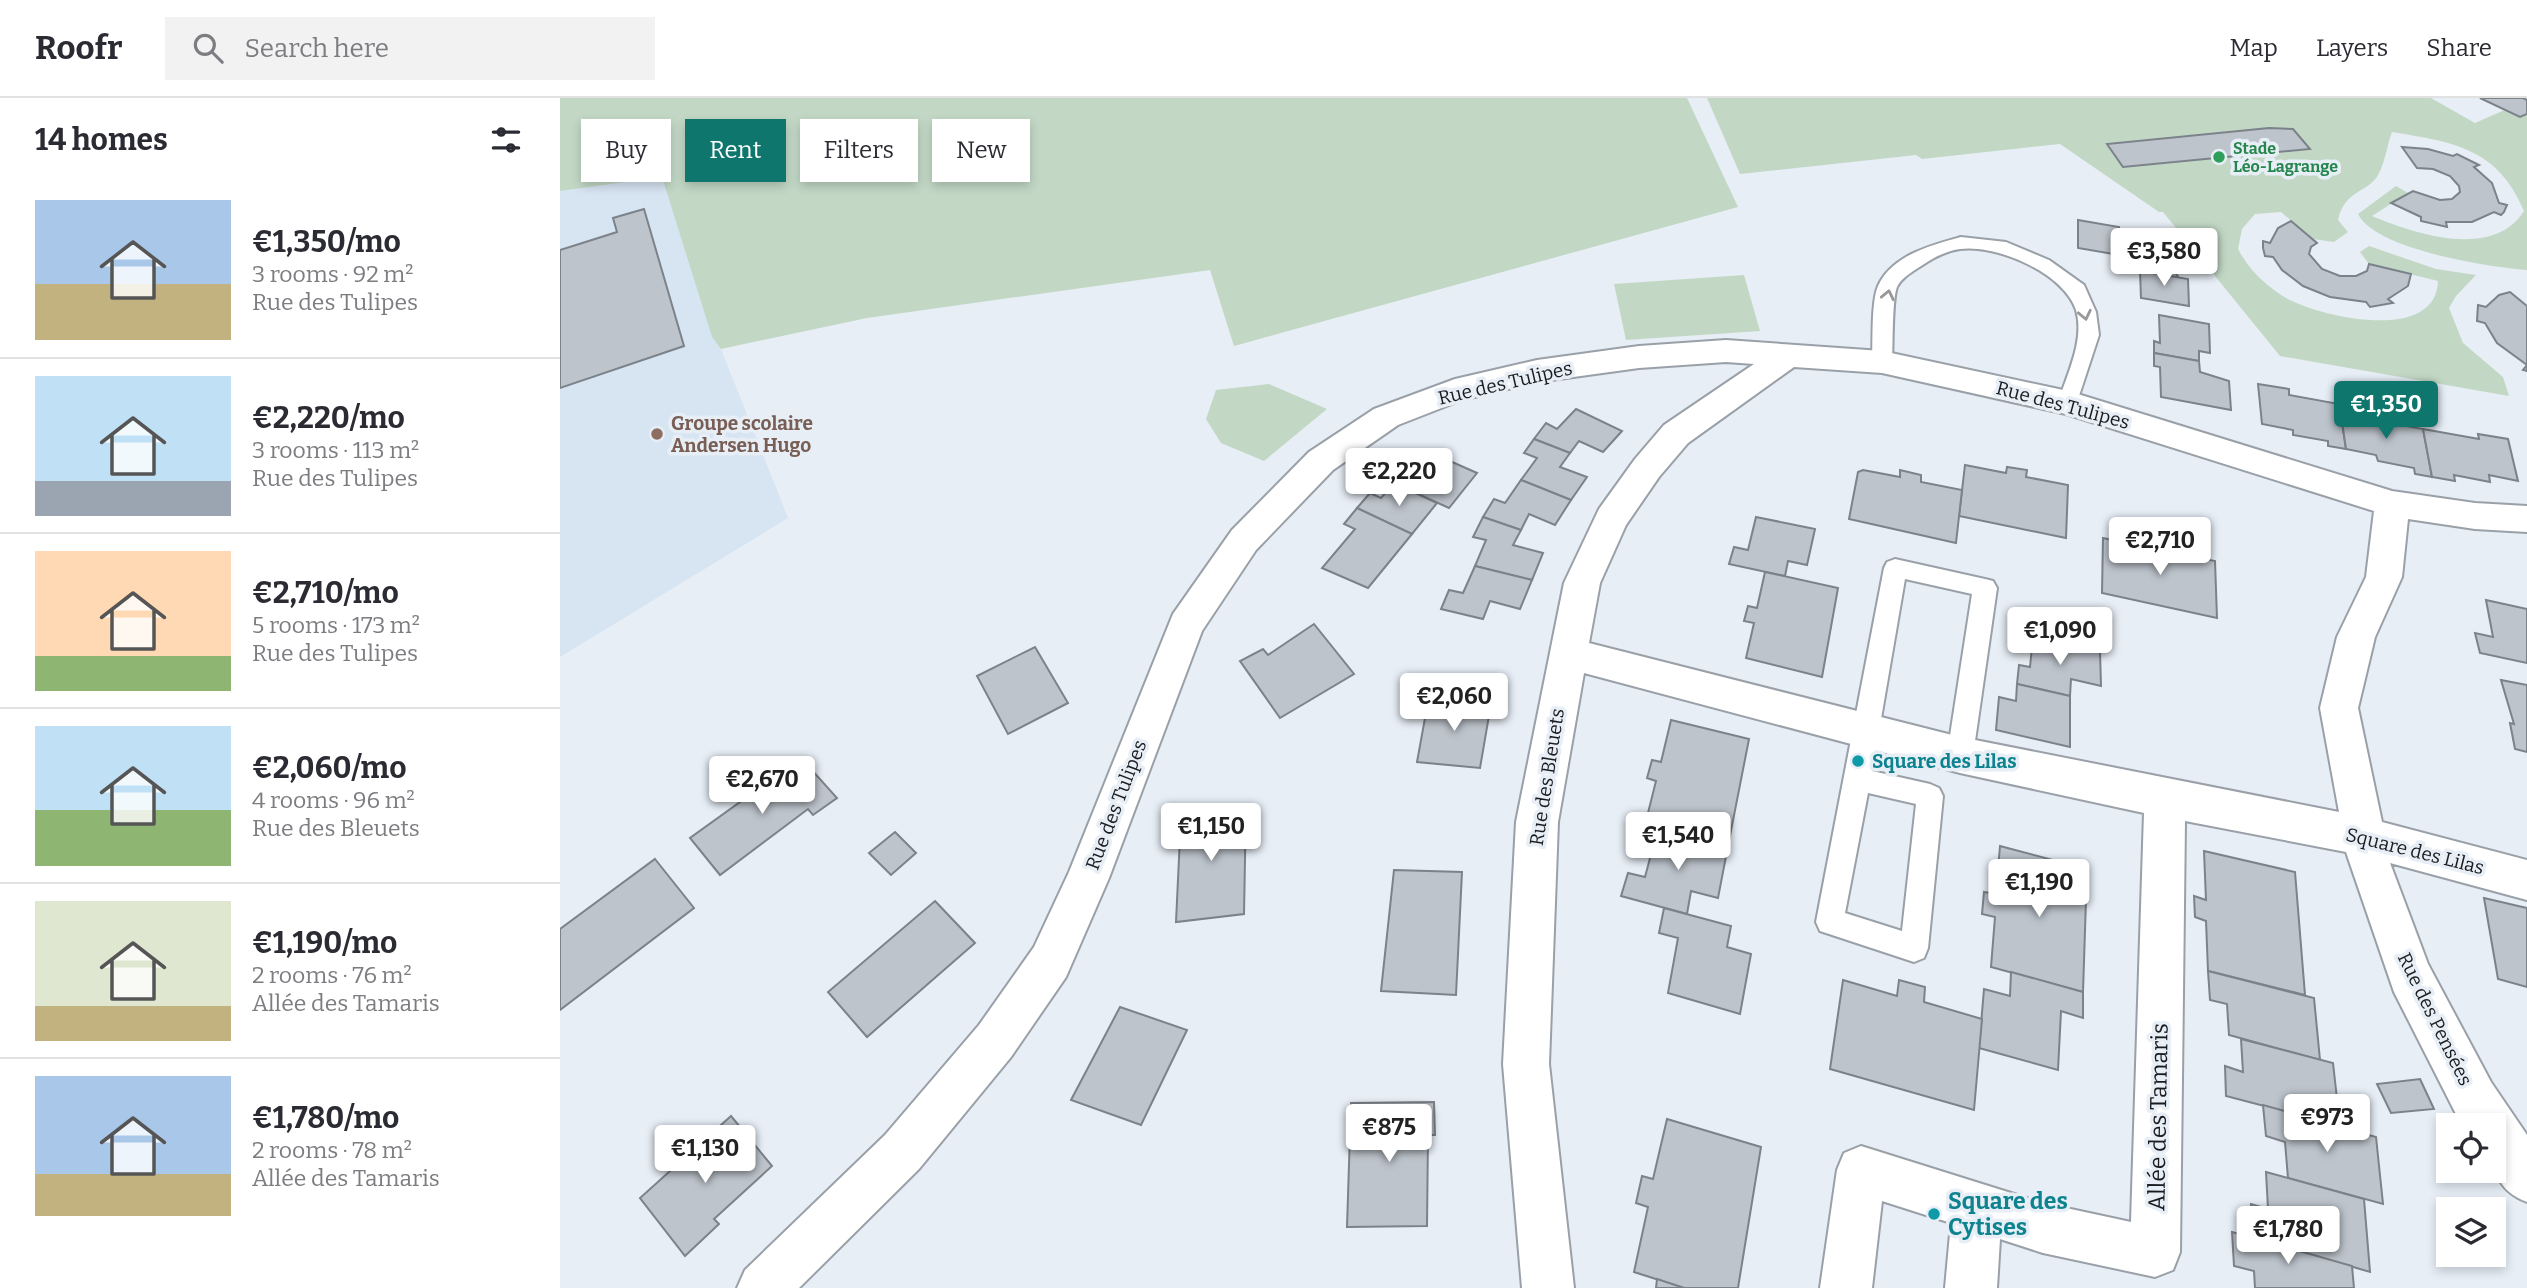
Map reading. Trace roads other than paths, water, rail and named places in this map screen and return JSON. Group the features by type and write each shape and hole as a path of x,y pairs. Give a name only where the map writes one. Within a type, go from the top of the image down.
{"street":[{"name":"Rue des Tulipes","path":"764,1288 902,1152 995,1041 1050,962 1088,878 1186,625 1244,540 1321,461 1386,417 1455,390 1537,371 1639,356 1726,351 1882,362 2068,403 2392,504 2474,516 2527,519"},
{"name":"Rue des Bleuets","path":"1548,1288 1526,1064 1537,822 1567,653 1583,583 1611,519 1647,468 1676,434 1790,354"},
{"name":"Rue des Pensées","path":"2392,504 2384,577 2356,637 2339,708 2370,867 2410,976 2484,1113"},
{"name":"Square des Lilas","path":"1567,653 1960,755 2165,799 2362,836 2527,880"},
{"name":"Allée des Tamaris","path":"1846,1288 1861,1170 2043,1228 2155,1252 2165,799"},
{"name":"Rue des Pensées","path":"2506,1146 2527,1178"},
{"path":"1971,1288 1977,1207"}],"lane":[{"path":"1882,362 1887,287 1900,271 1930,251 1961,243 2000,246 2042,264 2077,289 2086,312 2089,335 2068,403"},
{"path":"1858,779 1930,796 1914,948 1830,922 1858,779 1868,731 1895,568 1985,588 1960,755"}],"place":[{"name":"Stade Léo-Lagrange","path":"2219,157"},
{"name":"Groupe scolaire Andersen Hugo","path":"657,434"},
{"name":"Square des Lilas","path":"1858,761"},
{"name":"Square des Cytises","path":"1934,1214"}]}
